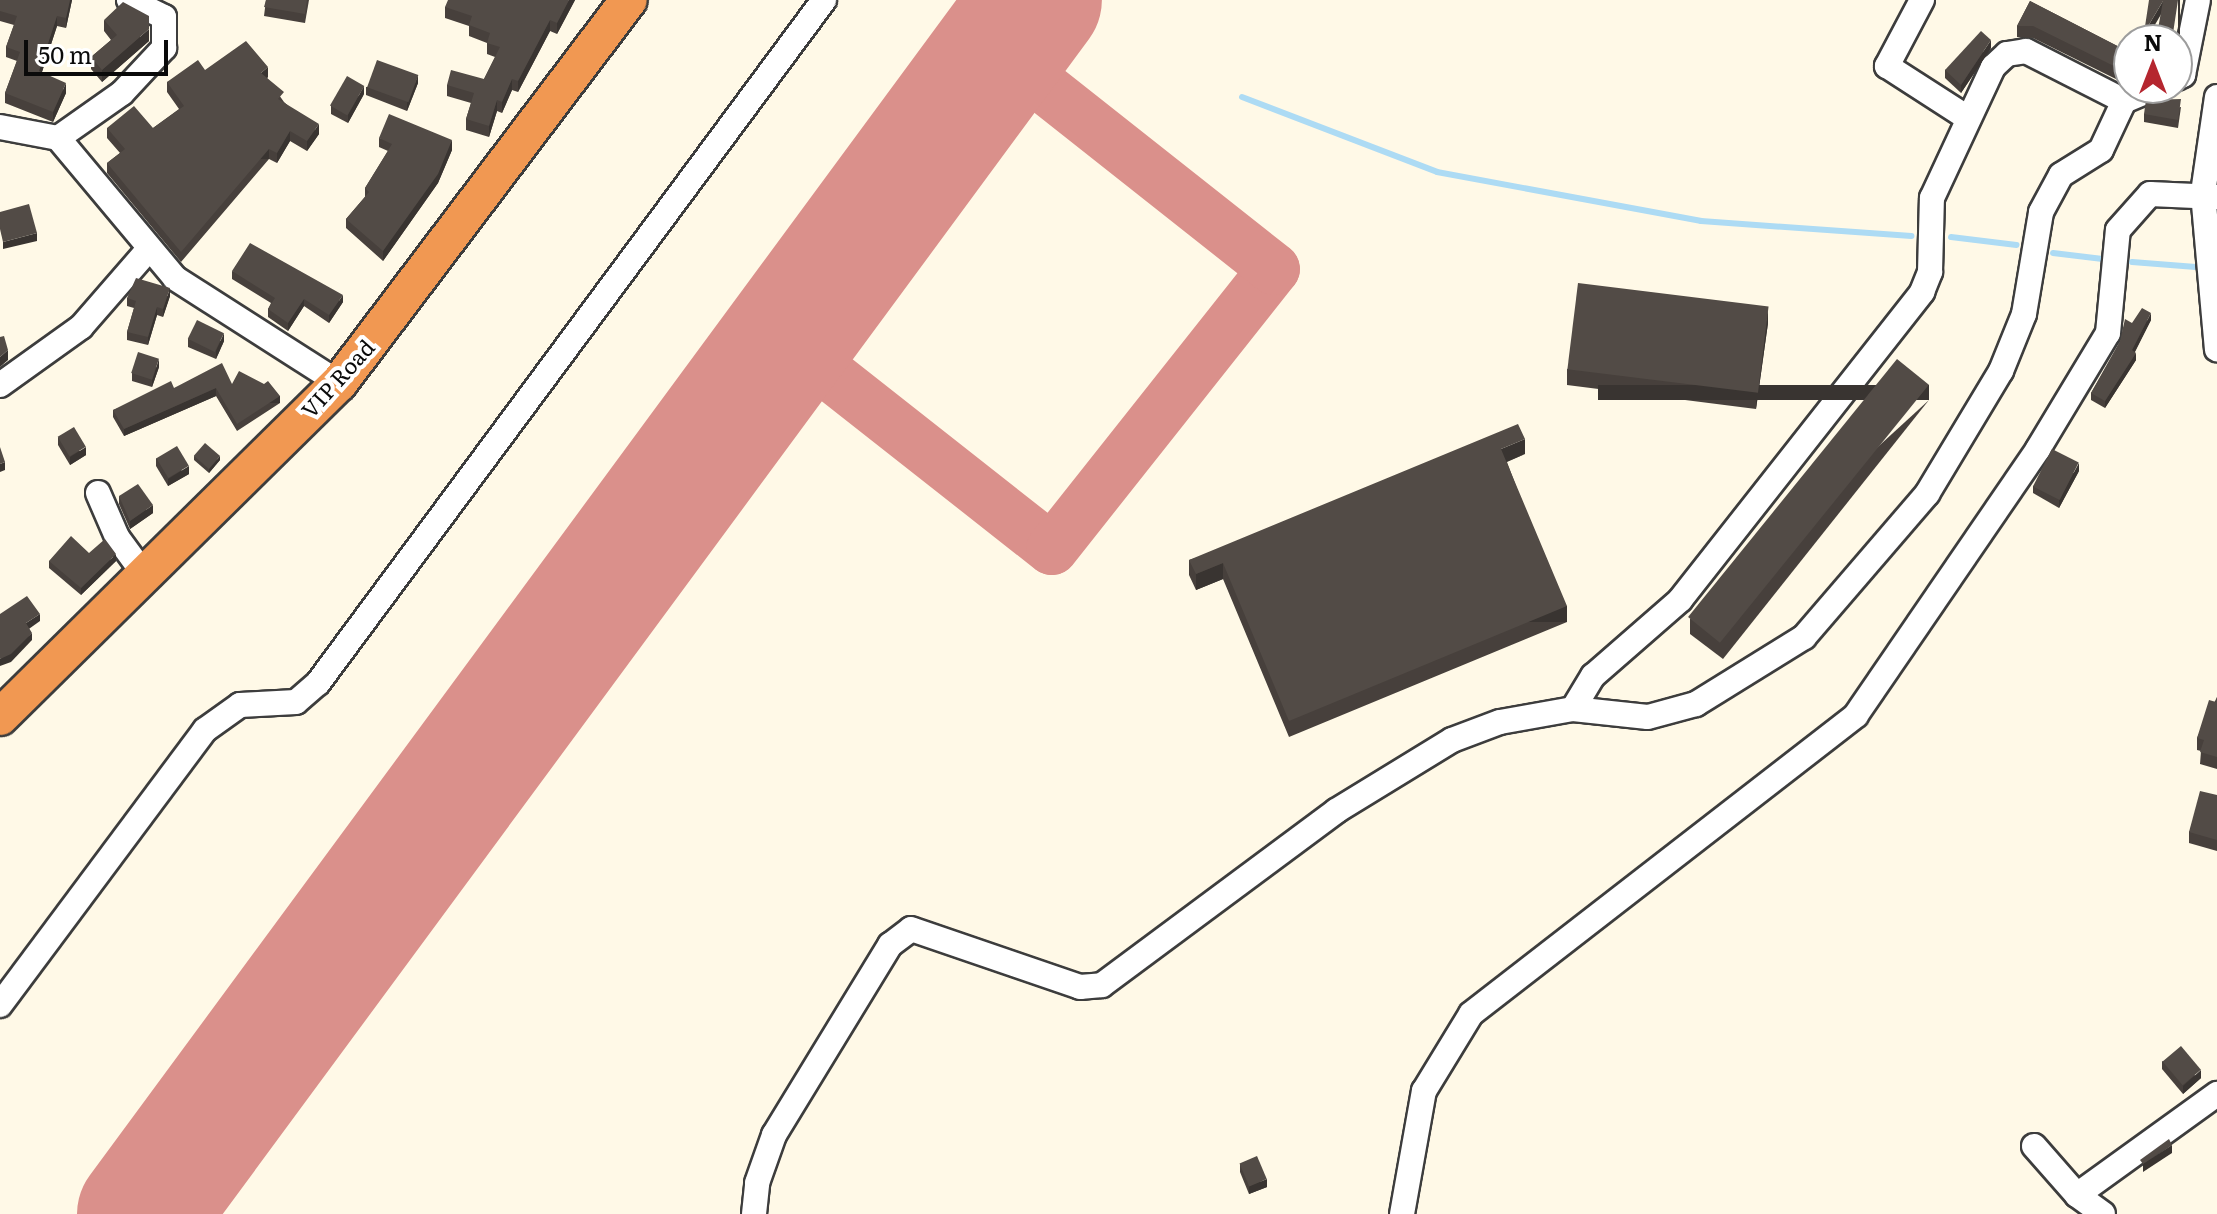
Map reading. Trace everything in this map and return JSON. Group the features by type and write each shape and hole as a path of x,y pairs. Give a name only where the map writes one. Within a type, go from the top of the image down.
{"highway":[{"name":"VIP Road","path":"0,717 339,383 629,0"}],"street":[{"path":"58,138 122,93 164,48 164,17 129,0"},
{"path":"0,1005 205,730 240,705 296,702 318,683 824,0"},
{"path":"1922,0 1887,66 1966,117"},
{"path":"2193,25 2198,0"},
{"path":"1573,709 1593,676 1680,600 1922,292 1930,272 1932,198 1966,117 1993,67 2007,54 2026,51 2113,95"},
{"path":"2217,97 2210,195 2217,349"},
{"path":"754,1214 757,1183 774,1135 890,945 911,929 1080,987 1102,985 1336,811 1452,740 1500,722 1573,709 1648,717 1696,704 1804,637 1846,594 1927,494 2001,371 2024,314 2041,212 2061,175 2101,150 2123,104"},
{"path":"0,127 58,138 148,250 175,278 339,383"},
{"path":"1402,1214 1424,1091 1471,1014 1856,715 2038,449 2108,333 2118,230 2150,194 2210,195"},
{"path":"0,385 81,327 148,250"},
{"path":"98,493 117,537 144,574"},
{"path":"2077,1195 2217,1094"},
{"path":"2034,1146 2077,1195 2103,1214"}],"building":[{"path":"0,0 70,0 66,18 57,16 39,71 66,83 53,112 5,93 20,52 6,47 17,16 0,11"},
{"path":"266,0 307,0 305,14 264,7"},
{"path":"448,0 569,0 557,23 550,20 518,81 512,79 502,102 497,100 489,126 466,119 474,93 447,85 451,70 484,79 500,47 487,43 490,33 469,25 472,16 445,7"},
{"path":"2149,0 2178,0 2174,24 2159,24 2163,1 2149,24 2145,24"},
{"path":"2030,1 2113,44 2113,66 2033,26 2017,26"},
{"path":"123,2 149,16 149,29 102,70 91,57 117,35 104,20"},
{"path":"1981,31 1991,40 1961,85 1945,70"},
{"path":"246,41 268,67 261,73 284,92 278,99 319,124 307,141 290,131 277,153 269,149 181,252 107,163 125,149 107,128 134,106 153,128 184,106 167,82 198,60 205,70"},
{"path":"377,60 418,75 408,102 367,87"},
{"path":"347,76 364,86 347,115 330,105"},
{"path":"2145,104 2180,104 2178,120 2144,114"},
{"path":"389,114 452,140 438,174 383,251 346,219 369,192 365,188 392,144 379,138"},
{"path":"29,204 37,233 3,242 0,212"},
{"path":"250,243 343,295 329,315 304,299 288,323 268,309 275,298 232,271"},
{"path":"136,278 170,288 163,309 157,307 148,337 127,332 136,301 127,298"},
{"path":"1578,283 1769,306 1758,393 1567,369"},
{"path":"2142,308 2151,313 2132,350 2136,353 2105,401 2091,393 2120,341 2125,319 2132,323"},
{"path":"197,320 224,333 215,352 188,339"},
{"path":"4,336 8,350 0,357 0,337"},
{"path":"138,352 159,359 152,380 131,373"},
{"path":"1897,359 1929,385 1720,643 1688,617"},
{"path":"222,363 232,384 239,371 264,384 268,381 280,396 237,424 216,388 124,429 113,410 171,381 174,388"},
{"path":"1518,424 1525,439 1501,449 1567,606 1289,721 1223,563 1196,574 1189,560"},
{"path":"74,427 86,447 70,457 58,437"},
{"path":"205,443 220,456 209,469 194,456"},
{"path":"177,446 189,466 168,478 156,458"},
{"path":"0,447 5,462 0,464"},
{"path":"2052,449 2079,463 2060,500 2033,486"},
{"path":"138,484 153,505 130,521 119,496"},
{"path":"71,536 89,553 105,539 116,554 81,588 49,561"},
{"path":"27,596 40,614 26,623 32,633 11,654 0,659 0,614"},
{"path":"2217,697 2217,757 2200,752 2204,740 2197,738 2209,700 2216,702"},
{"path":"2200,791 2217,795 2217,840 2189,832"},
{"path":"2181,1046 2201,1070 2183,1085 2163,1061"},
{"path":"2169,1139 2172,1145 2143,1164 2140,1160"},
{"path":"1257,1156 1267,1179 1249,1186 1240,1163"}],"waterway":[{"path":"1242,97 1437,172 1701,221 1911,236"},
{"path":"1951,237 2017,245"},
{"path":"2053,253 2103,259"},
{"path":"2132,262 2196,267"}],"taxiway":[{"path":"786,340 1052,549 1274,269 999,52"}],"runway":[{"path":"142,1214 1037,0"}]}
